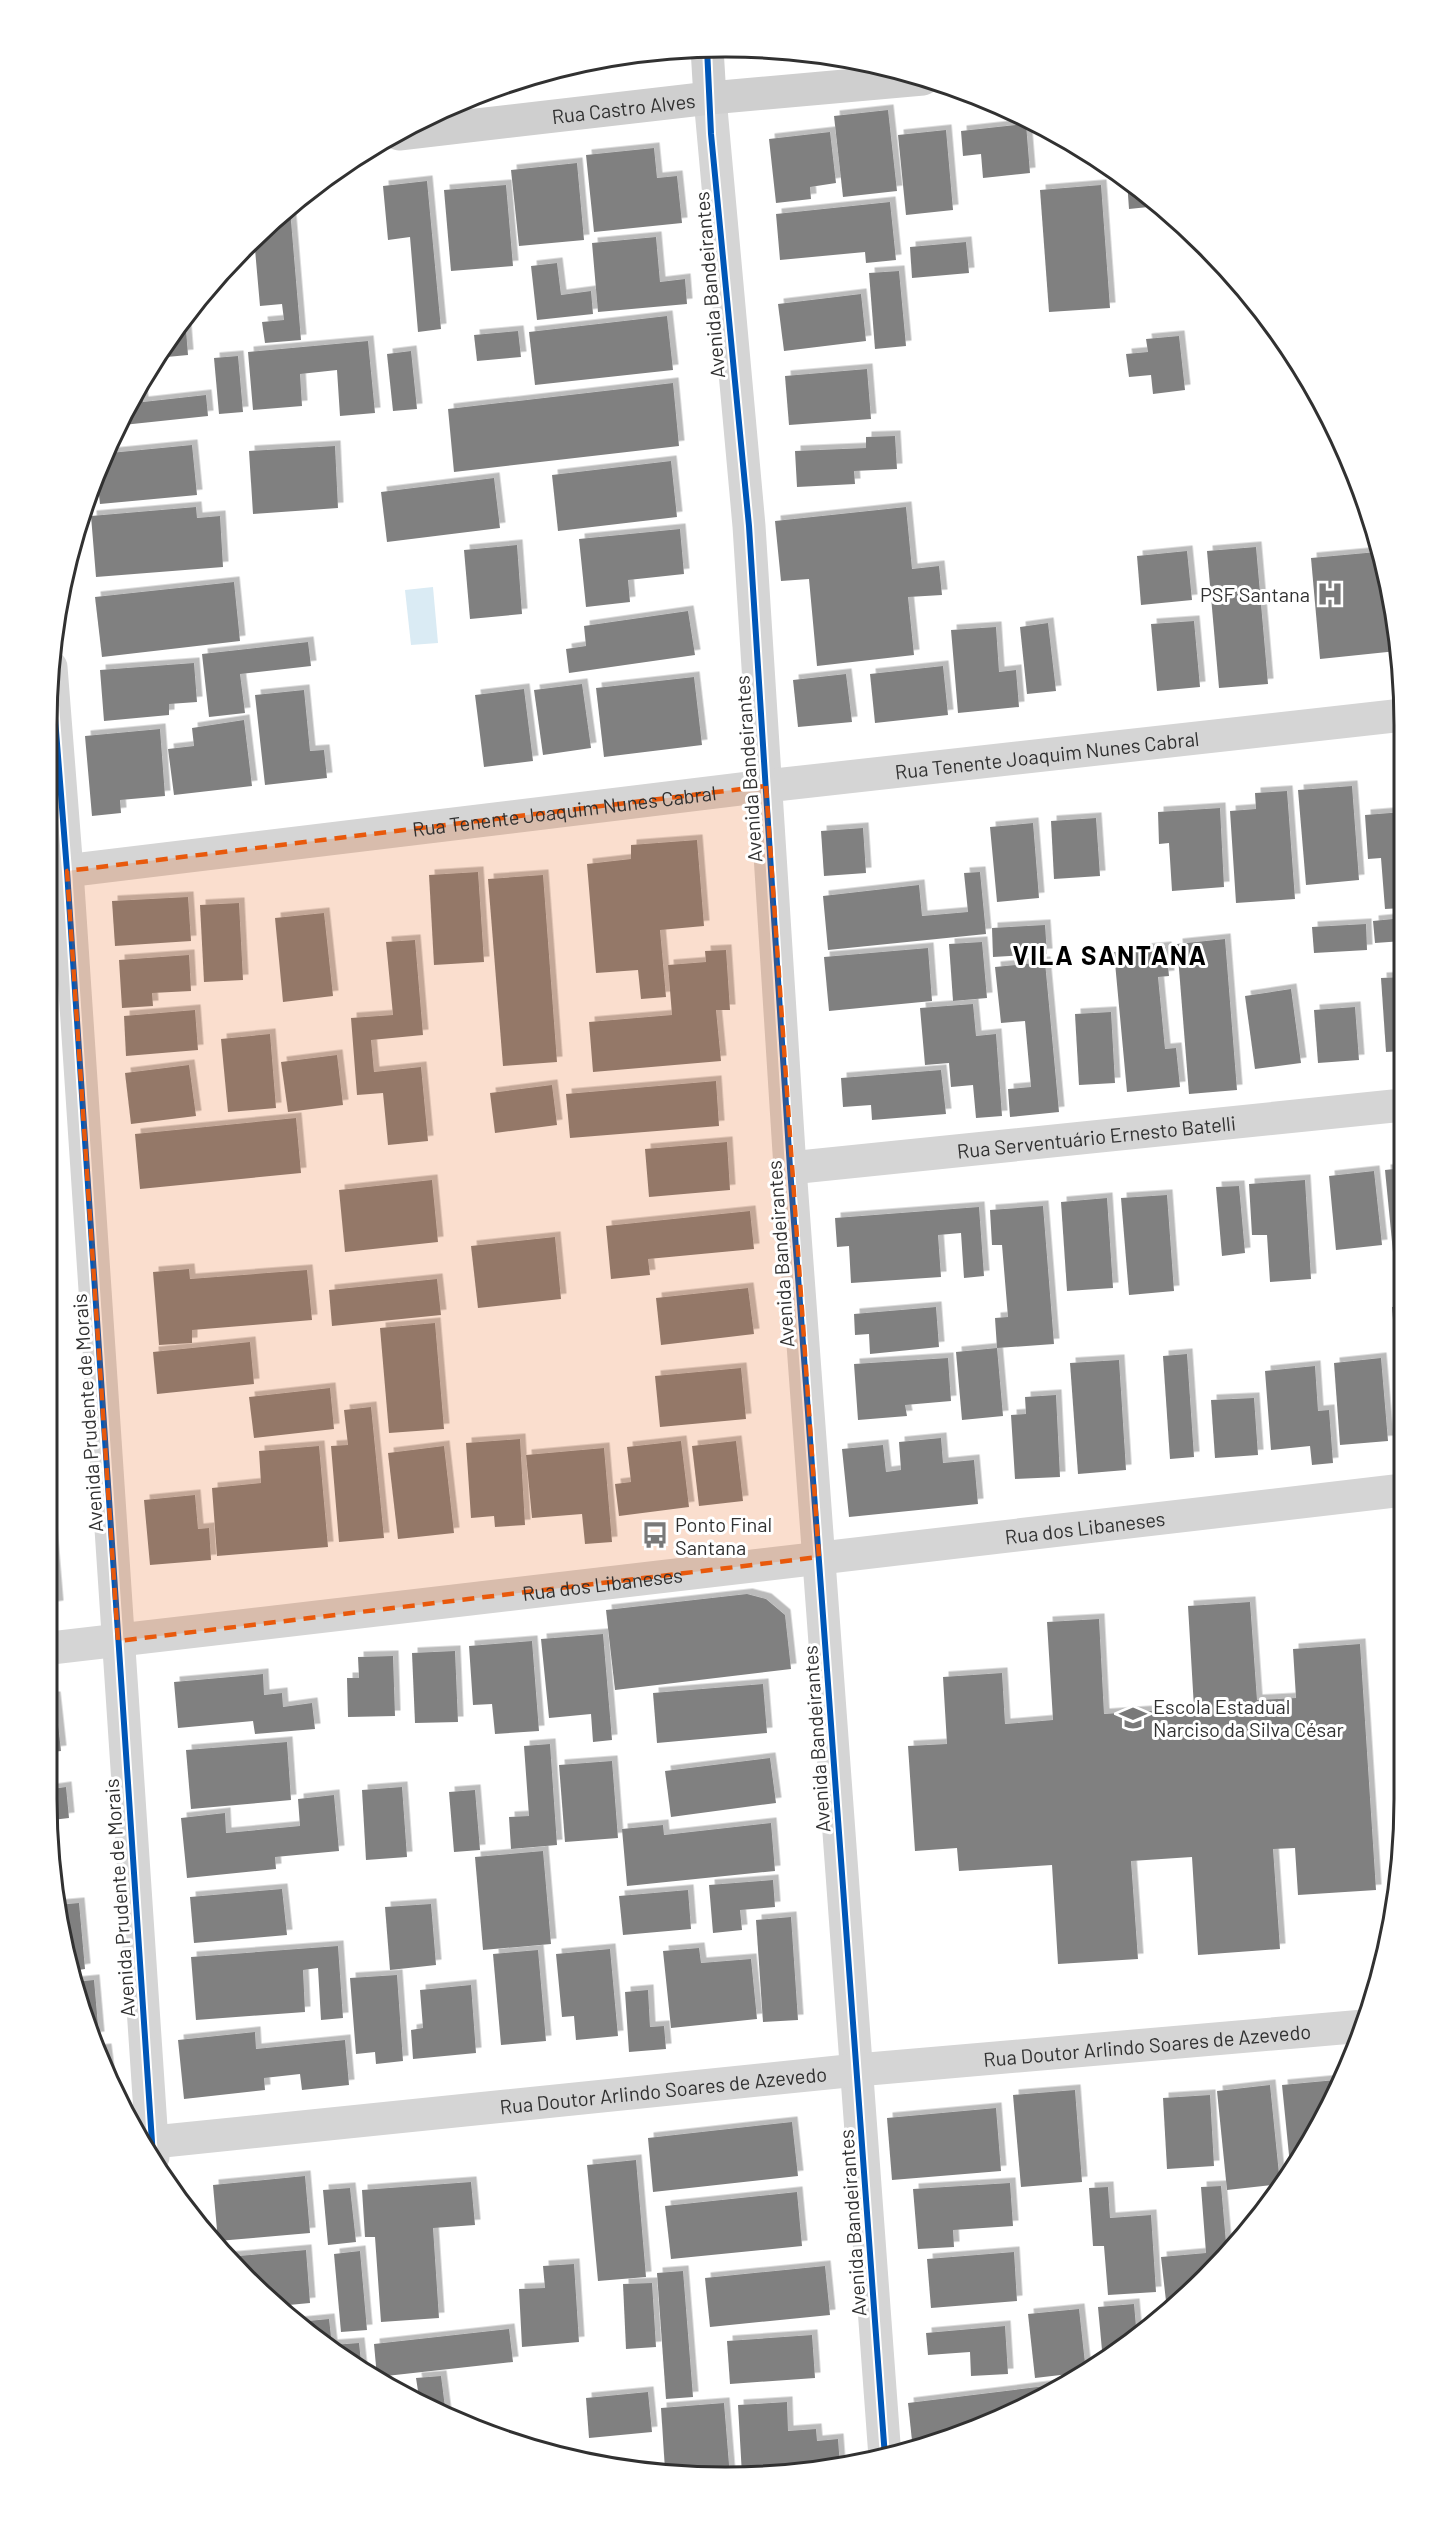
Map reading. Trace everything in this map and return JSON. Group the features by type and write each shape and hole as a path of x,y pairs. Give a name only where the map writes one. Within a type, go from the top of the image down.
{"main road":[{"name":"Avenida Bandeirantes","path":"708,57 710,98"},
{"name":"Rua Castro Alves","path":"420,132 710,98 902,81"}],"street":[{"name":"Avenida Bandeirantes","path":"710,98 749,526 790,1168 884,2447"},
{"name":"Rua Tenente Joaquim Nunes Cabral","path":"58,872 766,786 1394,716"},
{"name":"Avenida Prudente de Morais","path":"57,843 118,1641 149,2137"},
{"name":"Rua Serventuário Ernesto Batelli","path":"790,1168 1394,1106"},
{"name":"Rua dos Libaneses","path":"57,1647 1394,1491"},
{"name":"Rua Doutor Arlindo Soares de Azevedo","path":"155,2146 857,2070 1354,2027"}],"highlighted area":[{"path":"766,786 819,1557 118,1641 67,871"}],"shaded area":[{"path":"433,587 438,643 411,645 405,590"}],"building":[{"path":"888,110 897,191 843,197 834,116"},
{"path":"1018,125 1026,129 1030,173 983,178 981,154 963,156 961,131"},
{"path":"946,130 953,210 906,215 898,135"},
{"path":"830,132 836,183 810,187 811,199 776,203 769,139"},
{"path":"654,148 657,178 677,176 682,223 594,232 586,155"},
{"path":"577,163 584,240 519,246 511,170"},
{"path":"427,181 441,329 418,332 410,237 388,240 383,186"},
{"path":"506,185 513,266 451,271 444,190"},
{"path":"1101,185 1110,308 1049,312 1040,190"},
{"path":"1128,192 1147,207 1129,209"},
{"path":"890,202 896,260 866,263 865,252 780,260 776,214"},
{"path":"291,218 301,340 265,343 262,322 284,320 282,304 260,306 255,251"},
{"path":"656,237 660,282 685,279 687,304 598,312 592,243"},
{"path":"966,242 969,273 912,278 910,247"},
{"path":"557,263 561,295 591,291 593,314 537,320 531,266"},
{"path":"899,271 906,346 875,349 869,273"},
{"path":"861,294 866,341 784,351 778,304"},
{"path":"667,316 673,370 535,385 529,332"},
{"path":"186,331 188,355 168,357"},
{"path":"518,331 521,357 477,361 474,335"},
{"path":"1179,336 1185,390 1153,394 1151,375 1129,377 1126,354 1148,352 1146,339"},
{"path":"368,341 375,413 340,416 337,370 300,374 302,406 253,410 248,352"},
{"path":"411,351 417,409 393,411 387,354"},
{"path":"238,356 243,412 219,414 214,358"},
{"path":"867,369 871,419 789,425 785,376"},
{"path":"673,383 679,446 454,472 448,409"},
{"path":"206,395 208,416 129,424 143,399 143,402"},
{"path":"895,436 897,469 854,471 855,484 797,487 795,451 866,448 866,437"},
{"path":"192,445 197,495 100,504 99,493 116,452"},
{"path":"335,446 338,508 253,514 249,451"},
{"path":"671,461 677,517 558,531 552,475"},
{"path":"494,478 500,528 387,542 381,492"},
{"path":"196,507 197,518 220,516 223,567 96,577 91,516"},
{"path":"906,507 912,569 939,566 942,595 908,597 914,655 817,666 809,579 781,581 775,521"},
{"path":"680,529 684,574 628,580 630,602 586,607 579,539"},
{"path":"517,545 522,614 470,619 464,550"},
{"path":"1256,547 1268,684 1219,688 1207,551"},
{"path":"1187,551 1192,600 1141,605 1137,556"},
{"path":"1371,553 1381,595 1390,652 1320,659 1311,558"},
{"path":"234,582 240,641 102,657 95,597"},
{"path":"688,611 695,655 569,673 566,649 586,646 584,626"},
{"path":"1194,621 1200,687 1157,691 1151,624"},
{"path":"1048,623 1056,691 1027,694 1020,627"},
{"path":"996,627 999,672 1016,670 1019,707 958,713 951,630"},
{"path":"308,642 311,666 240,674 245,713 209,717 202,654"},
{"path":"194,663 197,702 169,704 169,715 104,721 100,670"},
{"path":"943,666 948,715 875,723 870,674"},
{"path":"846,674 852,722 798,727 793,680"},
{"path":"694,677 702,745 604,757 596,688"},
{"path":"582,684 591,748 543,755 534,690"},
{"path":"524,689 533,761 484,767 475,695"},
{"path":"304,690 310,751 324,750 327,778 265,785 255,695"},
{"path":"244,720 252,786 174,795 168,749 194,746 192,728"},
{"path":"160,729 165,796 120,800 121,813 92,816 85,736"},
{"path":"1352,786 1359,880 1306,885 1298,790"},
{"path":"1287,791 1295,899 1236,903 1230,811 1256,809 1255,793"},
{"path":"1220,808 1224,887 1172,891 1169,843 1159,844 1158,812"},
{"path":"1394,813 1394,908 1385,909 1381,858 1368,859 1365,815"},
{"path":"1096,818 1100,876 1054,879 1051,821"},
{"path":"1033,823 1039,898 997,902 990,827"},
{"path":"863,828 866,873 824,876 821,831"},
{"path":"697,840 704,926 660,930 666,997 641,999 638,970 596,973 587,864 631,859 631,845"},
{"path":"478,872 484,962 434,965 429,875"},
{"path":"980,872 986,934 828,950 823,896 919,885 922,916 968,912 964,873"},
{"path":"543,875 557,1062 503,1066 488,879"},
{"path":"188,897 191,941 115,946 112,901"},
{"path":"239,903 243,980 204,982 200,905"},
{"path":"324,913 333,996 283,1002 275,918"},
{"path":"1394,919 1394,942 1375,943 1373,921"},
{"path":"1366,924 1367,950 1314,953 1312,927"},
{"path":"1045,925 1047,954 993,957 992,928"},
{"path":"1225,939 1237,1090 1189,1094 1177,944"},
{"path":"415,940 423,1035 371,1040 374,1072 421,1067 428,1141 388,1145 383,1093 357,1095 351,1018 393,1015 386,942"},
{"path":"982,942 987,998 953,1001 949,944"},
{"path":"1166,947 1169,976 1158,977 1165,1049 1176,1048 1180,1087 1127,1092 1114,952"},
{"path":"928,948 932,1001 829,1011 824,957"},
{"path":"726,950 730,1010 716,1010 721,1061 593,1072 589,1022 672,1015 668,965 706,962 705,951"},
{"path":"189,955 191,991 152,993 153,1006 122,1008 119,960"},
{"path":"1045,962 1059,1112 1010,1117 1008,1089 1031,1087 1025,1021 1001,1023 995,967"},
{"path":"1394,977 1394,1052 1386,1052 1381,978"},
{"path":"1291,989 1301,1063 1255,1069 1245,996"},
{"path":"973,1004 976,1036 996,1034 1002,1116 976,1118 973,1085 951,1087 949,1063 925,1065 920,1008"},
{"path":"1355,1007 1359,1060 1318,1063 1314,1010"},
{"path":"195,1010 198,1050 126,1056 124,1016"},
{"path":"1111,1012 1115,1083 1079,1085 1075,1014"},
{"path":"270,1034 276,1108 228,1112 221,1039"},
{"path":"337,1055 343,1105 288,1112 281,1062"},
{"path":"189,1065 196,1116 131,1124 125,1073"},
{"path":"941,1070 946,1114 872,1120 871,1105 843,1107 841,1078"},
{"path":"716,1081 719,1126 570,1138 566,1094"},
{"path":"552,1085 557,1125 495,1133 490,1093"},
{"path":"296,1118 301,1173 140,1189 135,1134"},
{"path":"727,1142 730,1190 649,1197 645,1149"},
{"path":"1394,1169 1394,1252 1393,1252 1385,1170"},
{"path":"1374,1171 1382,1245 1336,1250 1329,1176"},
{"path":"432,1180 438,1242 345,1252 339,1190"},
{"path":"1305,1180 1311,1279 1270,1282 1267,1235 1252,1235 1249,1184"},
{"path":"1239,1186 1245,1253 1222,1256 1216,1187"},
{"path":"1167,1195 1174,1291 1129,1295 1121,1198"},
{"path":"1107,1198 1113,1288 1067,1291 1061,1202"},
{"path":"1043,1206 1054,1344 997,1348 995,1318 1008,1317 1002,1245 992,1245 990,1210"},
{"path":"979,1207 984,1276 964,1278 961,1233 938,1235 941,1277 851,1283 849,1246 837,1247 835,1218"},
{"path":"750,1211 754,1249 648,1259 650,1275 611,1279 606,1226"},
{"path":"555,1237 561,1299 478,1308 471,1246"},
{"path":"189,1269 190,1279 307,1270 312,1320 192,1330 192,1343 159,1345 153,1272"},
{"path":"437,1279 441,1315 332,1326 329,1290"},
{"path":"748,1288 754,1334 661,1345 656,1298"},
{"path":"936,1307 939,1347 870,1354 869,1334 855,1335 854,1314"},
{"path":"1392,1307 1394,1307 1394,1332"},
{"path":"435,1323 444,1429 389,1433 380,1328"},
{"path":"250,1342 254,1384 157,1394 153,1352"},
{"path":"997,1348 1003,1416 962,1420 956,1352"},
{"path":"1187,1354 1194,1457 1170,1459 1163,1356"},
{"path":"948,1358 951,1401 905,1405 907,1416 858,1420 854,1364"},
{"path":"1381,1358 1388,1441 1340,1445 1334,1363"},
{"path":"1119,1360 1126,1470 1078,1474 1070,1363"},
{"path":"1315,1366 1318,1411 1329,1410 1333,1463 1312,1465 1310,1446 1271,1450 1265,1371"},
{"path":"741,1368 746,1419 660,1427 655,1376"},
{"path":"330,1388 334,1429 254,1438 249,1397"},
{"path":"1056,1395 1060,1477 1015,1479 1011,1415 1026,1414 1025,1397"},
{"path":"1254,1398 1258,1455 1215,1458 1211,1400"},
{"path":"371,1407 384,1538 339,1542 331,1446 348,1445 344,1410"},
{"path":"941,1438 943,1463 974,1460 978,1504 849,1517 842,1449 883,1445 886,1472 901,1470 899,1442"},
{"path":"520,1439 525,1525 495,1527 494,1516 471,1518 466,1443"},
{"path":"681,1441 689,1507 619,1516 615,1484 631,1482 627,1447"},
{"path":"736,1441 743,1501 699,1506 692,1446"},
{"path":"319,1446 328,1547 217,1556 212,1488 261,1483 259,1451"},
{"path":"444,1446 454,1533 398,1539 388,1453"},
{"path":"604,1448 612,1542 585,1544 582,1514 532,1518 526,1455"},
{"path":"195,1495 198,1529 209,1528 211,1560 150,1565 144,1500"},
{"path":"747,1594 766,1599 785,1615 791,1669 615,1690 606,1610"},
{"path":"1250,1602 1257,1700 1296,1698 1293,1649 1360,1644 1376,1890 1298,1895 1295,1848 1273,1849 1280,1949 1198,1955 1192,1857 1131,1861 1138,1959 1058,1964 1052,1865 959,1871 957,1848 915,1851 908,1746 947,1744 943,1677 1002,1673 1005,1724 1053,1720 1047,1622 1099,1619 1104,1714 1194,1708 1188,1606"},
{"path":"603,1634 612,1740 593,1742 591,1714 549,1718 541,1639"},
{"path":"532,1641 539,1731 495,1734 492,1704 473,1705 469,1646"},
{"path":"455,1651 458,1722 415,1723 412,1653"},
{"path":"393,1656 395,1716 348,1717 347,1678 359,1678 358,1657"},
{"path":"263,1674 264,1695 282,1693 283,1707 312,1703 315,1729 255,1734 253,1721 178,1728 174,1682"},
{"path":"763,1684 767,1733 657,1743 653,1693"},
{"path":"57,1715 61,1751 57,1751"},
{"path":"287,1742 291,1800 191,1809 186,1750"},
{"path":"550,1744 557,1845 511,1849 509,1817 529,1816 524,1746"},
{"path":"770,1758 776,1803 671,1817 665,1771"},
{"path":"612,1761 618,1838 565,1842 559,1765"},
{"path":"66,1787 69,1818 57,1819 57,1788"},
{"path":"402,1787 407,1857 366,1860 362,1790"},
{"path":"475,1790 480,1850 454,1852 449,1792"},
{"path":"334,1795 339,1851 275,1857 276,1869 187,1878 181,1818 225,1813 226,1833 300,1826 298,1799"},
{"path":"771,1823 775,1871 627,1886 622,1829 663,1825 664,1835"},
{"path":"543,1851 551,1944 483,1950 475,1857"},
{"path":"773,1880 775,1907 740,1910 742,1930 713,1933 709,1885"},
{"path":"282,1889 287,1935 194,1943 190,1897"},
{"path":"688,1890 691,1929 623,1935 619,1896"},
{"path":"79,1903 85,1969 79,1970 66,1904"},
{"path":"431,1904 436,1965 390,1970 385,1907"},
{"path":"791,1917 798,2020 763,2022 756,1920"},
{"path":"338,1946 343,2018 321,2020 318,1968 303,1970 305,2012 196,2020 191,1957"},
{"path":"699,1948 701,1963 751,1959 757,2019 671,2028 663,1951"},
{"path":"610,1949 618,2036 576,2040 574,2016 562,2017 556,1954"},
{"path":"538,1950 546,2041 501,2045 493,1954"},
{"path":"397,1975 403,2061 376,2064 375,2052 356,2054 350,1978"},
{"path":"94,1980 98,2029 92,2013 83,1981"},
{"path":"471,1985 476,2053 413,2059 411,2030 423,2028 420,1990"},
{"path":"648,1990 650,2027 664,2026 666,2049 629,2052 625,1992"},
{"path":"255,2032 256,2049 345,2040 349,2085 302,2090 300,2074 264,2078 265,2090 184,2099 178,2040"},
{"path":"1331,2080 1289,2157 1282,2085"},
{"path":"1270,2085 1279,2173 1270,2185 1227,2190 1217,2091"},
{"path":"1075,2090 1082,2182 1021,2187 1013,2095"},
{"path":"1210,2095 1214,2166 1167,2169 1163,2098"},
{"path":"996,2108 1001,2171 892,2180 887,2118"},
{"path":"792,2122 798,2176 653,2192 648,2138"},
{"path":"636,2160 646,2277 598,2281 587,2165"},
{"path":"305,2176 310,2233 224,2240 217,2232 213,2185"},
{"path":"471,2182 475,2225 433,2228 439,2318 381,2322 375,2237 365,2237 362,2190"},
{"path":"1010,2183 1013,2226 953,2230 954,2247 918,2249 913,2189"},
{"path":"1221,2186 1226,2241 1166,2301 1161,2257 1206,2253 1201,2187"},
{"path":"1108,2187 1110,2218 1151,2215 1156,2292 1108,2295 1104,2246 1093,2246 1089,2188"},
{"path":"350,2188 356,2242 328,2245 323,2190"},
{"path":"797,2192 802,2246 671,2259 665,2206"},
{"path":"306,2250 310,2303 290,2305 239,2256"},
{"path":"360,2251 367,2330 341,2332 334,2254"},
{"path":"1014,2252 1017,2301 931,2308 927,2259"},
{"path":"574,2264 579,2342 522,2347 519,2289 545,2288 543,2266"},
{"path":"825,2266 830,2315 710,2327 705,2278"},
{"path":"683,2271 693,2397 666,2399 657,2273"},
{"path":"652,2283 656,2347 626,2349 623,2284"},
{"path":"1134,2304 1136,2326 1102,2350 1098,2307"},
{"path":"1079,2309 1085,2362 1064,2375 1035,2378 1028,2314"},
{"path":"329,2319 331,2338 319,2329 309,2321"},
{"path":"1005,2326 1008,2374 971,2376 970,2352 928,2355 926,2333"},
{"path":"509,2329 513,2362 389,2376 376,2368 374,2344"},
{"path":"812,2335 815,2378 730,2384 727,2341"},
{"path":"359,2343 361,2358 341,2344"},
{"path":"441,2376 445,2405 418,2392 416,2378"},
{"path":"1043,2386 981,2416 912,2440 908,2403"},
{"path":"648,2392 652,2432 589,2438 586,2398"},
{"path":"787,2402 788,2431 816,2429 817,2441 838,2439 839,2457 769,2466 742,2467 738,2405"},
{"path":"724,2403 729,2467 665,2464 661,2408"}],"cycle path":[{"path":"707,57 711,134 749,526 790,1168 884,2447"},
{"path":"57,744 152,2141"}],"place":[{"name":"PSF Santana","path":"1330,594"},
{"name":"Ponto Final Santana","path":"655,1535"},
{"name":"Escola Estadual Narciso da Silva César","path":"1133,1718"}],"district":[{"name":"VILA SANTANA","path":"1110,954"}]}
